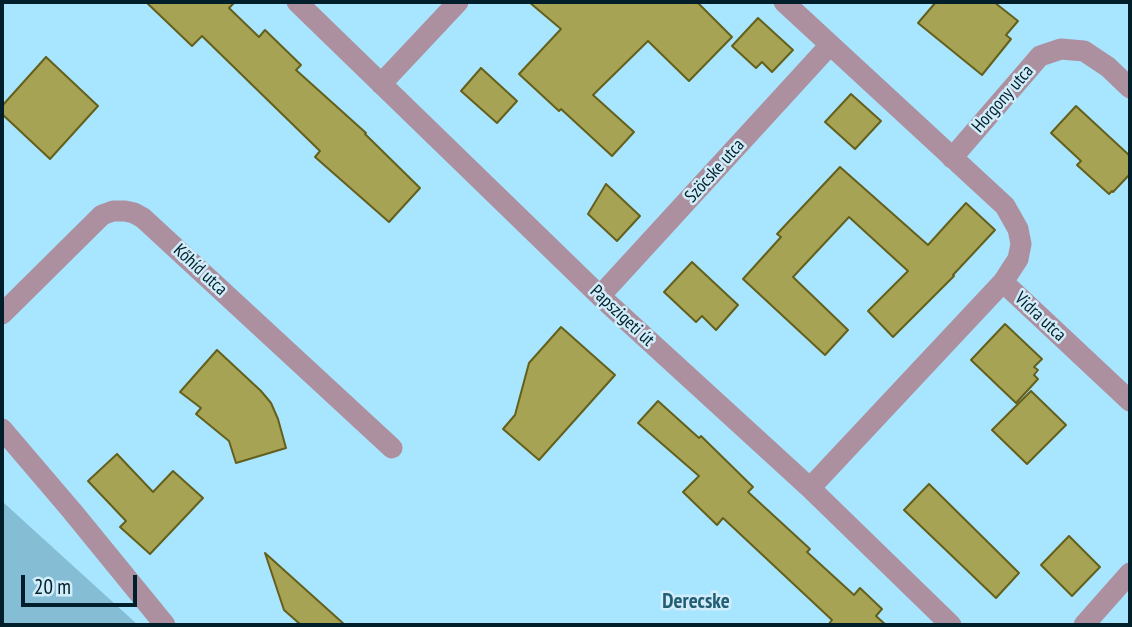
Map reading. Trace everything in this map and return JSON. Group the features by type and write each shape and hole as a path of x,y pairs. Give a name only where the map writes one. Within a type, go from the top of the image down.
{"street":[{"name":"Papszigeti út","path":"297,2 600,296 810,488 951,625"},
{"path":"382,84 458,2"},
{"path":"783,2 952,158"},
{"name":"Szöcske utca","path":"600,296 830,45"},
{"name":"Horgony utca","path":"952,158 1040,55 1061,49 1084,51 1108,67 1130,88"},
{"name":"Vidra utca","path":"952,158 1004,206 1018,229 1021,244 1018,259 1003,282 1130,401"},
{"name":"Kőhíd utca","path":"2,314 102,215 113,211 134,213 143,218 392,448"},
{"path":"810,488 1003,282"},
{"path":"2,429 165,625"},
{"path":"1084,625 1130,573"}],"shaded area":[{"path":"2,499 4,503 138,625 2,625"}],"building":[{"path":"146,2 235,2 229,8 259,37 265,30 301,65 296,70 366,133 420,188 389,222 315,157 320,151 202,36 192,46"},
{"path":"529,2 697,2 732,37 689,81 648,41 593,95 634,132 612,156 519,74 561,29"},
{"path":"936,2 994,2 1018,21 1006,35 1011,39 982,75 918,23"},
{"path":"758,18 793,50 772,72 762,62 756,68 732,46"},
{"path":"46,57 98,106 50,159 2,114 2,106"},
{"path":"481,68 517,101 497,123 461,91"},
{"path":"851,94 881,121 855,149 825,122"},
{"path":"1076,106 1130,156 1130,174 1109,194 1077,165 1081,161 1051,133"},
{"path":"840,167 928,245 966,203 995,230 893,337 868,311 908,271 849,217 793,277 848,330 825,355 743,279 781,237 777,234"},
{"path":"606,184 640,216 617,241 588,214"},
{"path":"692,262 738,305 716,330 702,316 696,322 664,292"},
{"path":"1005,324 1042,359 1034,367 1038,370 1034,375 1038,379 1016,403 971,360"},
{"path":"561,327 615,375 539,460 503,429 515,415 529,363"},
{"path":"217,350 271,403 286,448 236,463 229,441 196,414 201,408 180,392"},
{"path":"1031,391 1066,425 1027,464 992,430"},
{"path":"658,401 699,438 701,436 753,487 748,492 810,549 807,552 854,595 860,588 882,609 876,616 886,625 828,625 832,620 723,518 717,525 683,492 699,476 638,423"},
{"path":"117,454 153,492 173,471 203,498 150,554 120,527 126,521 88,481"},
{"path":"929,484 1019,573 996,598 904,510"},
{"path":"1069,536 1100,567 1072,596 1041,565"},
{"path":"265,553 345,625 301,625 284,610"}],"district":[{"name":"Derecske","path":"696,602"}]}
